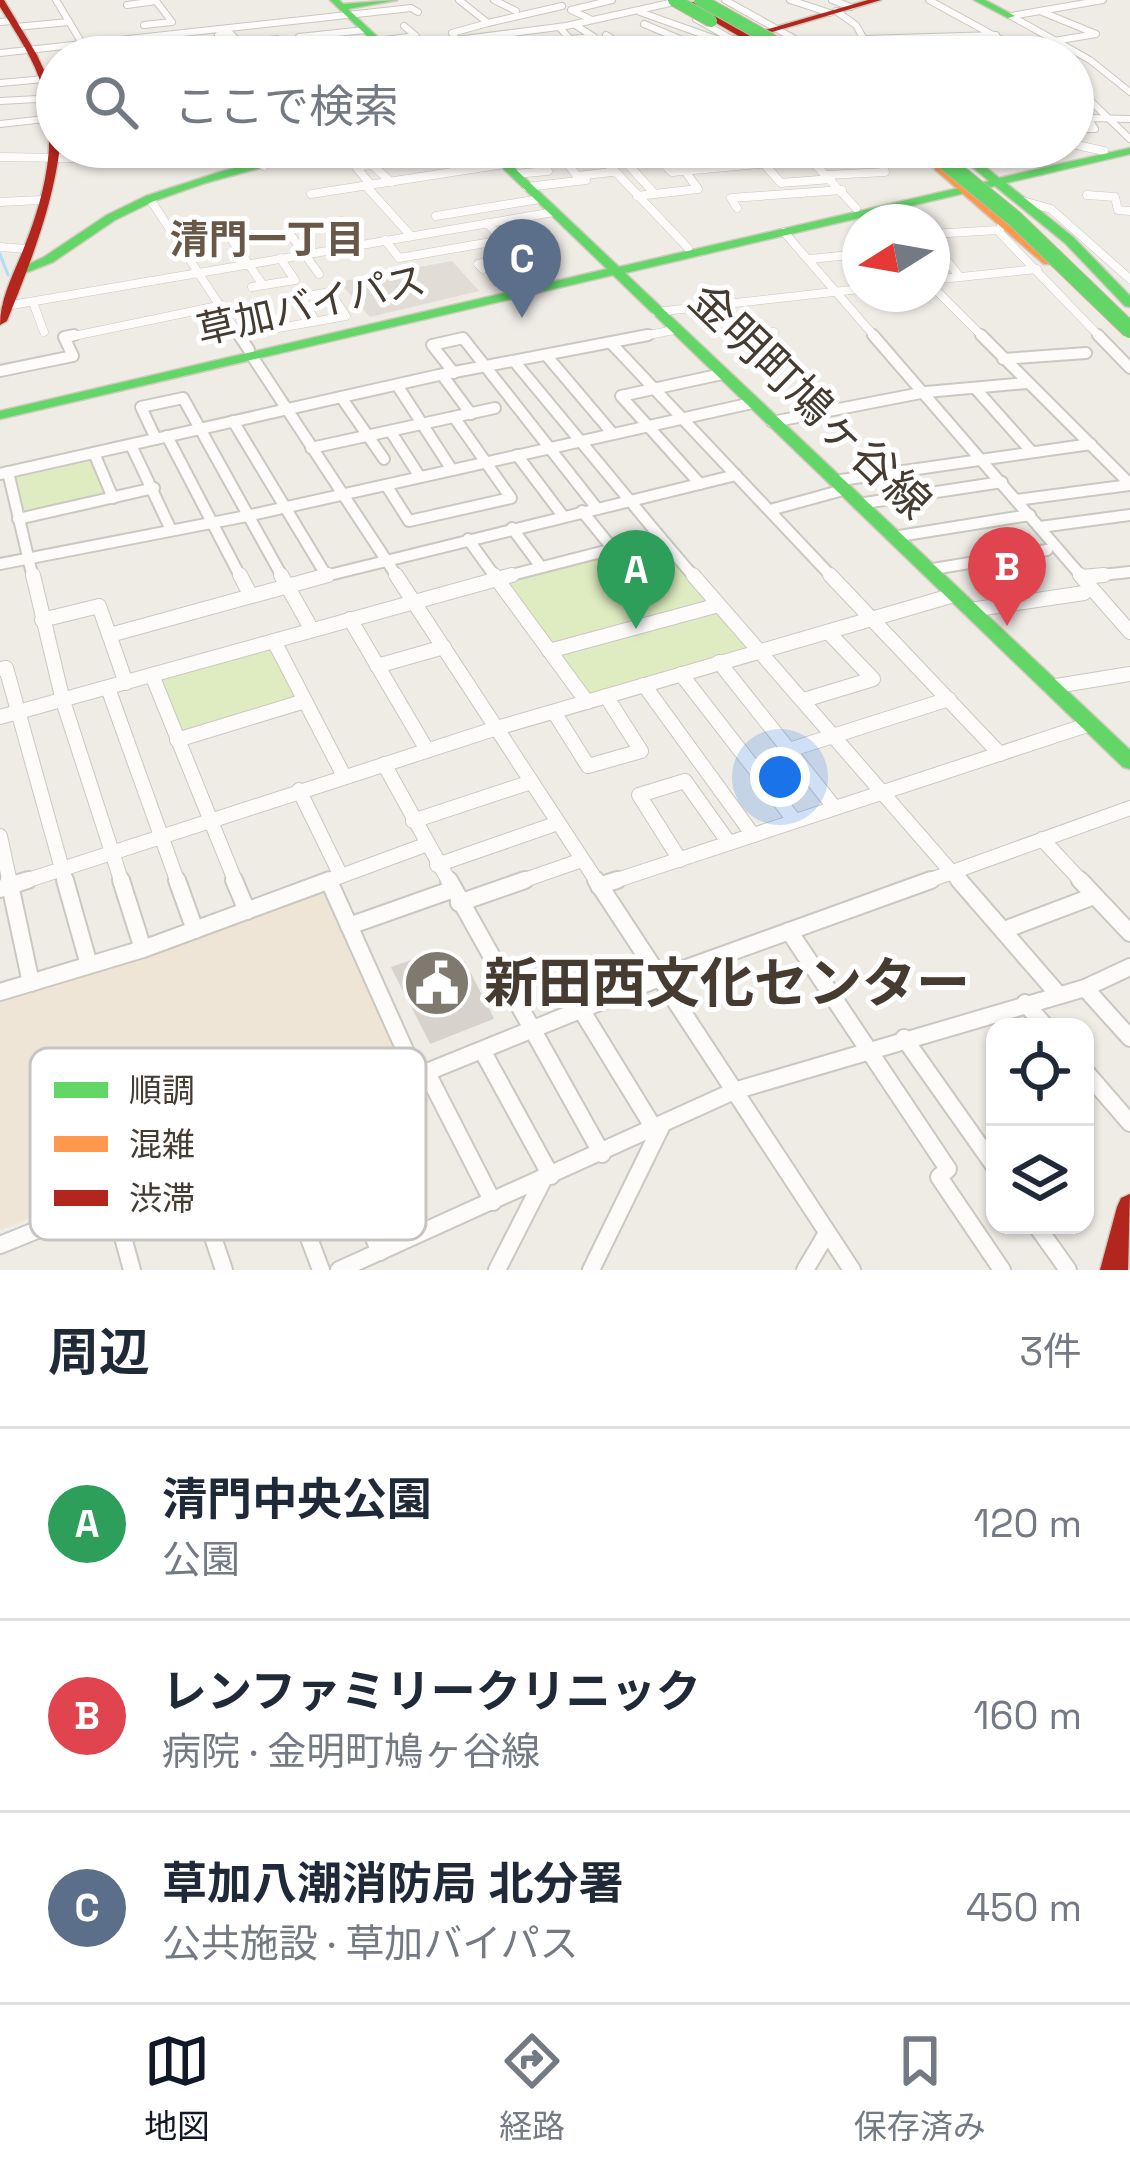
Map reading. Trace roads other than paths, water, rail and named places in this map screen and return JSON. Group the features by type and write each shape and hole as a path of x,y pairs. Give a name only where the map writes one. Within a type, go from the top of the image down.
{"main road":[{"path":"706,0 741,36"},
{"path":"706,0 769,36"},
{"path":"774,36 838,8 877,0"},
{"path":"978,0 1004,25"},
{"path":"676,1 734,36"},
{"path":"365,33 391,4"},
{"path":"7,17 36,64"},
{"name":"草加バイパス","path":"1094,154 1124,146"},
{"path":"14,290 48,168"},
{"path":"14,290 91,228 150,199 257,168"},
{"path":"952,168 963,187 1012,216 1124,309"},
{"path":"960,168 1130,334"},
{"path":"964,168 1049,235 1124,309 1130,334"},
{"path":"975,168 997,179 1012,216"},
{"name":"草加バイパス","path":"883,204 1039,168"},
{"name":"金明町鳩ヶ谷線","path":"516,175 1130,761"},
{"name":"草加バイパス","path":"0,411 247,347 611,269 842,213"},
{"name":"草加バイパス","path":"247,347 784,232 842,214"},
{"path":"1114,1270 1130,1207"}],"street":[{"path":"56,0 77,36"},
{"path":"125,2 166,0"},
{"path":"461,0 482,14"},
{"path":"461,0 488,23"},
{"path":"494,0 542,36"},
{"path":"530,0 593,36"},
{"path":"593,20 572,10 612,0"},
{"path":"724,0 745,36"},
{"path":"790,0 838,8 861,36"},
{"path":"929,0 1038,36"},
{"path":"894,36 1004,25 1040,11 1103,0"},
{"path":"144,26 172,22 156,1"},
{"path":"494,36 578,24 676,1"},
{"path":"125,2 144,26 145,36"},
{"path":"391,4 418,12"},
{"path":"454,36 452,33 515,14 562,6"},
{"path":"637,11 718,36"},
{"path":"1040,11 1096,34 1084,36"},
{"path":"530,13 567,36"},
{"path":"7,17 69,22"},
{"path":"273,24 276,36"},
{"path":"200,36 273,24 400,36"},
{"path":"644,24 702,36"},
{"path":"1004,25 1014,36"},
{"path":"316,36 416,35 404,26"},
{"path":"523,32 524,36"},
{"path":"0,53 36,49"},
{"path":"1094,63 1130,92"},
{"path":"0,82 36,86"},
{"path":"0,112 36,94"},
{"path":"0,124 36,98"},
{"path":"0,100 20,100"},
{"path":"1094,104 1113,118 1124,146"},
{"path":"1094,118 1130,119"},
{"path":"0,157 36,157"},
{"path":"357,168 411,236"},
{"path":"375,168 391,182"},
{"path":"571,168 577,176 612,172"},
{"path":"609,168 688,248"},
{"path":"631,168 655,194"},
{"path":"668,168 672,172 719,168"},
{"path":"768,168 781,183 885,172 884,168"},
{"path":"820,168 854,204"},
{"path":"637,196 698,189 685,171"},
{"path":"436,216 516,175"},
{"path":"14,290 200,272 487,223 516,175"},
{"path":"311,194 391,182 516,175 593,180"},
{"path":"1087,196 1115,197 1113,209 1130,211"},
{"path":"150,199 852,1270"},
{"path":"737,208 730,199 842,208"},
{"path":"0,202 41,200"},
{"path":"950,233 1051,209 1130,279"},
{"path":"1012,216 1037,269 1130,368"},
{"path":"341,221 358,244"},
{"path":"385,240 398,258 503,240 487,223"},
{"path":"463,227 539,282"},
{"path":"177,237 225,230 258,286 295,280 280,258"},
{"path":"784,232 841,291 1128,627"},
{"path":"424,233 440,251"},
{"path":"290,234 320,274"},
{"path":"0,248 14,290 44,332"},
{"path":"810,259 842,256"},
{"path":"1109,260 1130,257"},
{"path":"483,269 478,264 506,258"},
{"path":"950,263 960,277"},
{"path":"950,279 1037,269"},
{"path":"143,949 63,701 4,473 397,385 611,343 665,321 841,291"},
{"path":"247,347 316,321 346,316 330,292 302,297 316,321"},
{"path":"950,302 1130,484"},
{"path":"0,371 73,356 64,337 223,305"},
{"path":"747,336 774,332"},
{"path":"471,414 432,345 463,338 596,507"},
{"path":"611,343 1000,754"},
{"path":"1003,359 1086,353"},
{"path":"545,355 613,434"},
{"path":"514,361 715,606 886,791 1058,993"},
{"path":"700,484 621,396 722,374"},
{"path":"772,422 926,392 1027,383"},
{"path":"397,385 452,470"},
{"path":"974,388 1030,451"},
{"path":"341,397 384,459"},
{"path":"251,596 141,407 183,398 312,630"},
{"path":"0,563 342,496 752,403"},
{"path":"311,448 495,408"},
{"path":"386,485 410,521 511,498 454,417"},
{"path":"232,422 326,575"},
{"path":"391,432 419,477"},
{"path":"770,510 980,457 1091,444"},
{"path":"130,445 171,530"},
{"path":"94,453 112,498"},
{"path":"518,455 563,515"},
{"path":"110,635 385,559 736,475"},
{"path":"845,492 1002,482"},
{"path":"1016,500 1130,484"},
{"path":"18,520 154,488"},
{"path":"582,511 613,549"},
{"path":"893,537 1030,515"},
{"path":"1040,527 1130,515"},
{"path":"512,528 541,567"},
{"path":"0,718 413,600 660,537"},
{"path":"468,538 587,702"},
{"path":"927,570 1048,550"},
{"path":"1082,577 1130,572"},
{"path":"5,887 298,790 760,650 873,620 962,603 1084,593"},
{"path":"42,620 99,606 126,682"},
{"path":"549,651 715,606"},
{"path":"350,619 427,750"},
{"path":"804,700 872,680 828,632"},
{"path":"274,641 344,776"},
{"path":"377,666 444,647"},
{"path":"719,662 835,808"},
{"path":"0,669 5,668 21,712 89,965"},
{"path":"681,674 795,821"},
{"path":"1051,687 1130,674"},
{"path":"152,675 248,911"},
{"path":"644,685 753,835"},
{"path":"108,688 195,930"},
{"path":"554,712 588,766 640,751 606,697"},
{"path":"789,750 949,699"},
{"path":"177,740 305,701"},
{"path":"599,886 1090,724"},
{"path":"384,764 425,845 602,1154"},
{"path":"412,820 531,782"},
{"path":"680,860 639,795 685,782 729,843"},
{"path":"298,790 350,926 409,1048"},
{"path":"426,1073 659,978 1042,839 1126,815"},
{"path":"437,866 558,824"},
{"path":"0,836 5,887 31,982"},
{"path":"1042,839 1130,933"},
{"path":"0,992 143,949 425,845"},
{"path":"350,926 582,860"},
{"path":"1004,930 1094,896"},
{"path":"789,932 872,1048 948,1169 939,1177 1002,1270"},
{"path":"426,1232 734,1091 1085,988 1130,967"},
{"path":"1085,988 1130,1038"},
{"path":"1025,1003 1038,1018"},
{"path":"582,1011 658,1128"},
{"path":"904,1038 986,1154"},
{"path":"483,1052 548,1178"},
{"path":"1094,1081 1130,1123"},
{"path":"426,1082 493,1202"},
{"path":"591,1270 658,1128"},
{"path":"497,1270 548,1178"},
{"path":"0,1245 30,1233"},
{"path":"805,1270 827,1233"},
{"path":"1042,1234 1068,1270"},
{"path":"124,1240 132,1270"},
{"path":"214,1240 224,1270"},
{"path":"310,1240 322,1270"},
{"path":"375,1240 380,1252"},
{"path":"339,1270 407,1240"}],"waterway":[{"path":"0,254 8,275"}],"place":[{"name":"草加八潮消防局 北分署","path":"522,318"},
{"name":"レンファミリークリニック","path":"1007,626"},
{"name":"清門中央公園","path":"636,629"},
{"name":"新田西文化センター","path":"437,983"}],"district":[{"name":"清門一丁目","path":"267,239"}]}
